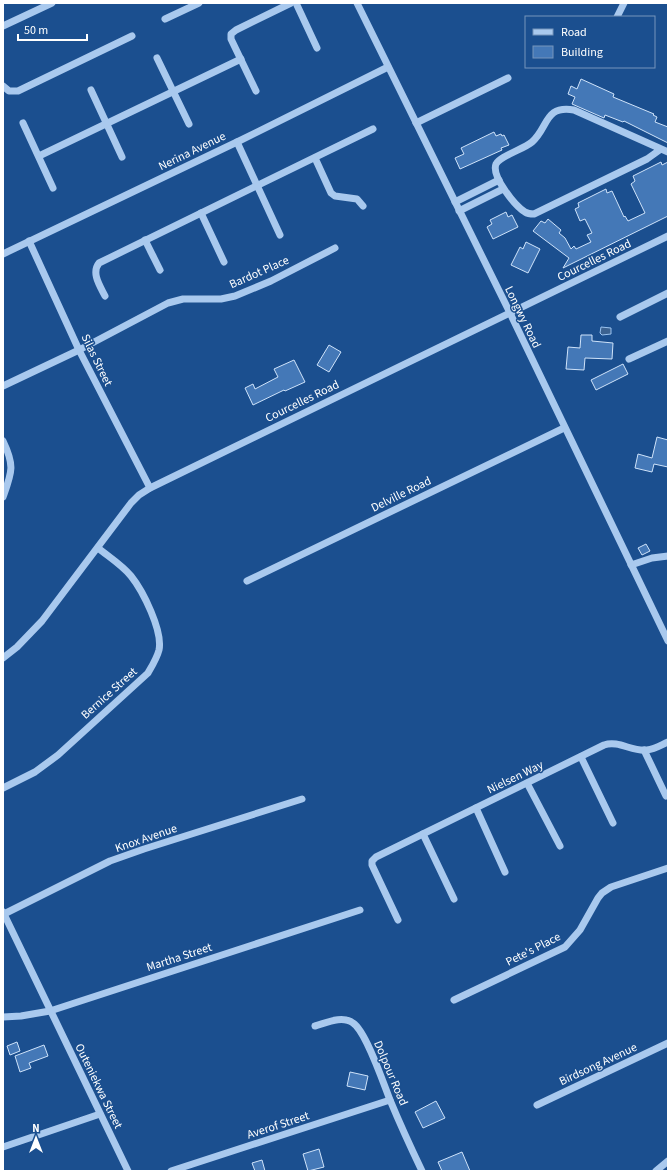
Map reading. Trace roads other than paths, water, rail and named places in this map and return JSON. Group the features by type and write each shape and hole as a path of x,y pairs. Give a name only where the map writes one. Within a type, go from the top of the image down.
{"street":[{"path":"3,26 52,3"},
{"path":"165,19 199,3"},
{"path":"256,91 231,39 233,32 291,3"},
{"path":"296,3 317,48"},
{"name":"Longwy Road","path":"357,3 510,313 564,428 668,641"},
{"path":"618,16 624,3"},
{"path":"3,86 9,91 18,91 132,36"},
{"path":"157,58 189,124"},
{"path":"39,156 241,59"},
{"name":"Nerina Avenue","path":"3,254 237,142 388,67"},
{"path":"416,123 508,78"},
{"path":"91,90 122,157"},
{"path":"558,109 574,110 664,150 537,213 530,214 525,212 504,189 495,170 499,160 533,141 551,116 558,109"},
{"path":"23,123 53,188"},
{"path":"105,296 96,274 96,266 98,263 372,129"},
{"path":"237,142 256,186 280,235"},
{"path":"314,158 331,193 338,196 357,199 363,206"},
{"path":"455,202 499,180"},
{"path":"459,211 504,189"},
{"path":"201,213 224,262"},
{"name":"Courcelles Road","path":"3,658 17,647 42,620 139,494 668,236"},
{"path":"145,240 160,270"},
{"name":"Silas Street","path":"29,241 79,350 150,488"},
{"name":"Bardot Place","path":"79,350 168,303 183,299 221,299 235,296 335,248"},
{"path":"620,317 668,293"},
{"path":"629,359 668,340"},
{"path":"3,386 79,350"},
{"name":"Delville Road","path":"247,581 564,428"},
{"path":"3,441 12,462 10,479 3,497"},
{"name":"Bernice Street","path":"3,788 35,772 58,755 148,673 159,650 159,637 155,621 143,596 129,573 98,548"},
{"path":"631,565 652,558 668,556"},
{"name":"Nielsen Way","path":"398,920 372,865 372,861 376,857 604,745 612,743 644,750 656,748 668,742"},
{"path":"644,750 666,796"},
{"path":"581,757 613,823"},
{"path":"528,783 560,846"},
{"name":"Knox Avenue","path":"3,913 110,862 144,849 302,799"},
{"path":"476,808 505,872"},
{"path":"423,834 454,899"},
{"name":"Pete's Place","path":"454,1000 565,946 580,930 598,898 602,893 611,887 668,868"},
{"name":"Martha Street","path":"3,1017 21,1016 50,1011 360,910"},
{"path":"3,913 50,1011"},
{"name":"Outeniekwa Street","path":"50,1011 128,1171"},
{"name":"Dolpour Road","path":"315,1026 340,1020 346,1020 355,1024 379,1069 390,1100 422,1171"},
{"name":"Birdsong Avenue","path":"537,1105 668,1043"},
{"name":"Averof Street","path":"171,1171 390,1100"},
{"path":"3,1146 100,1114"},
{"path":"656,1171 668,1161"}],"water":[{"path":"601,327 611,328 611,334 602,335 600,333"}]}
